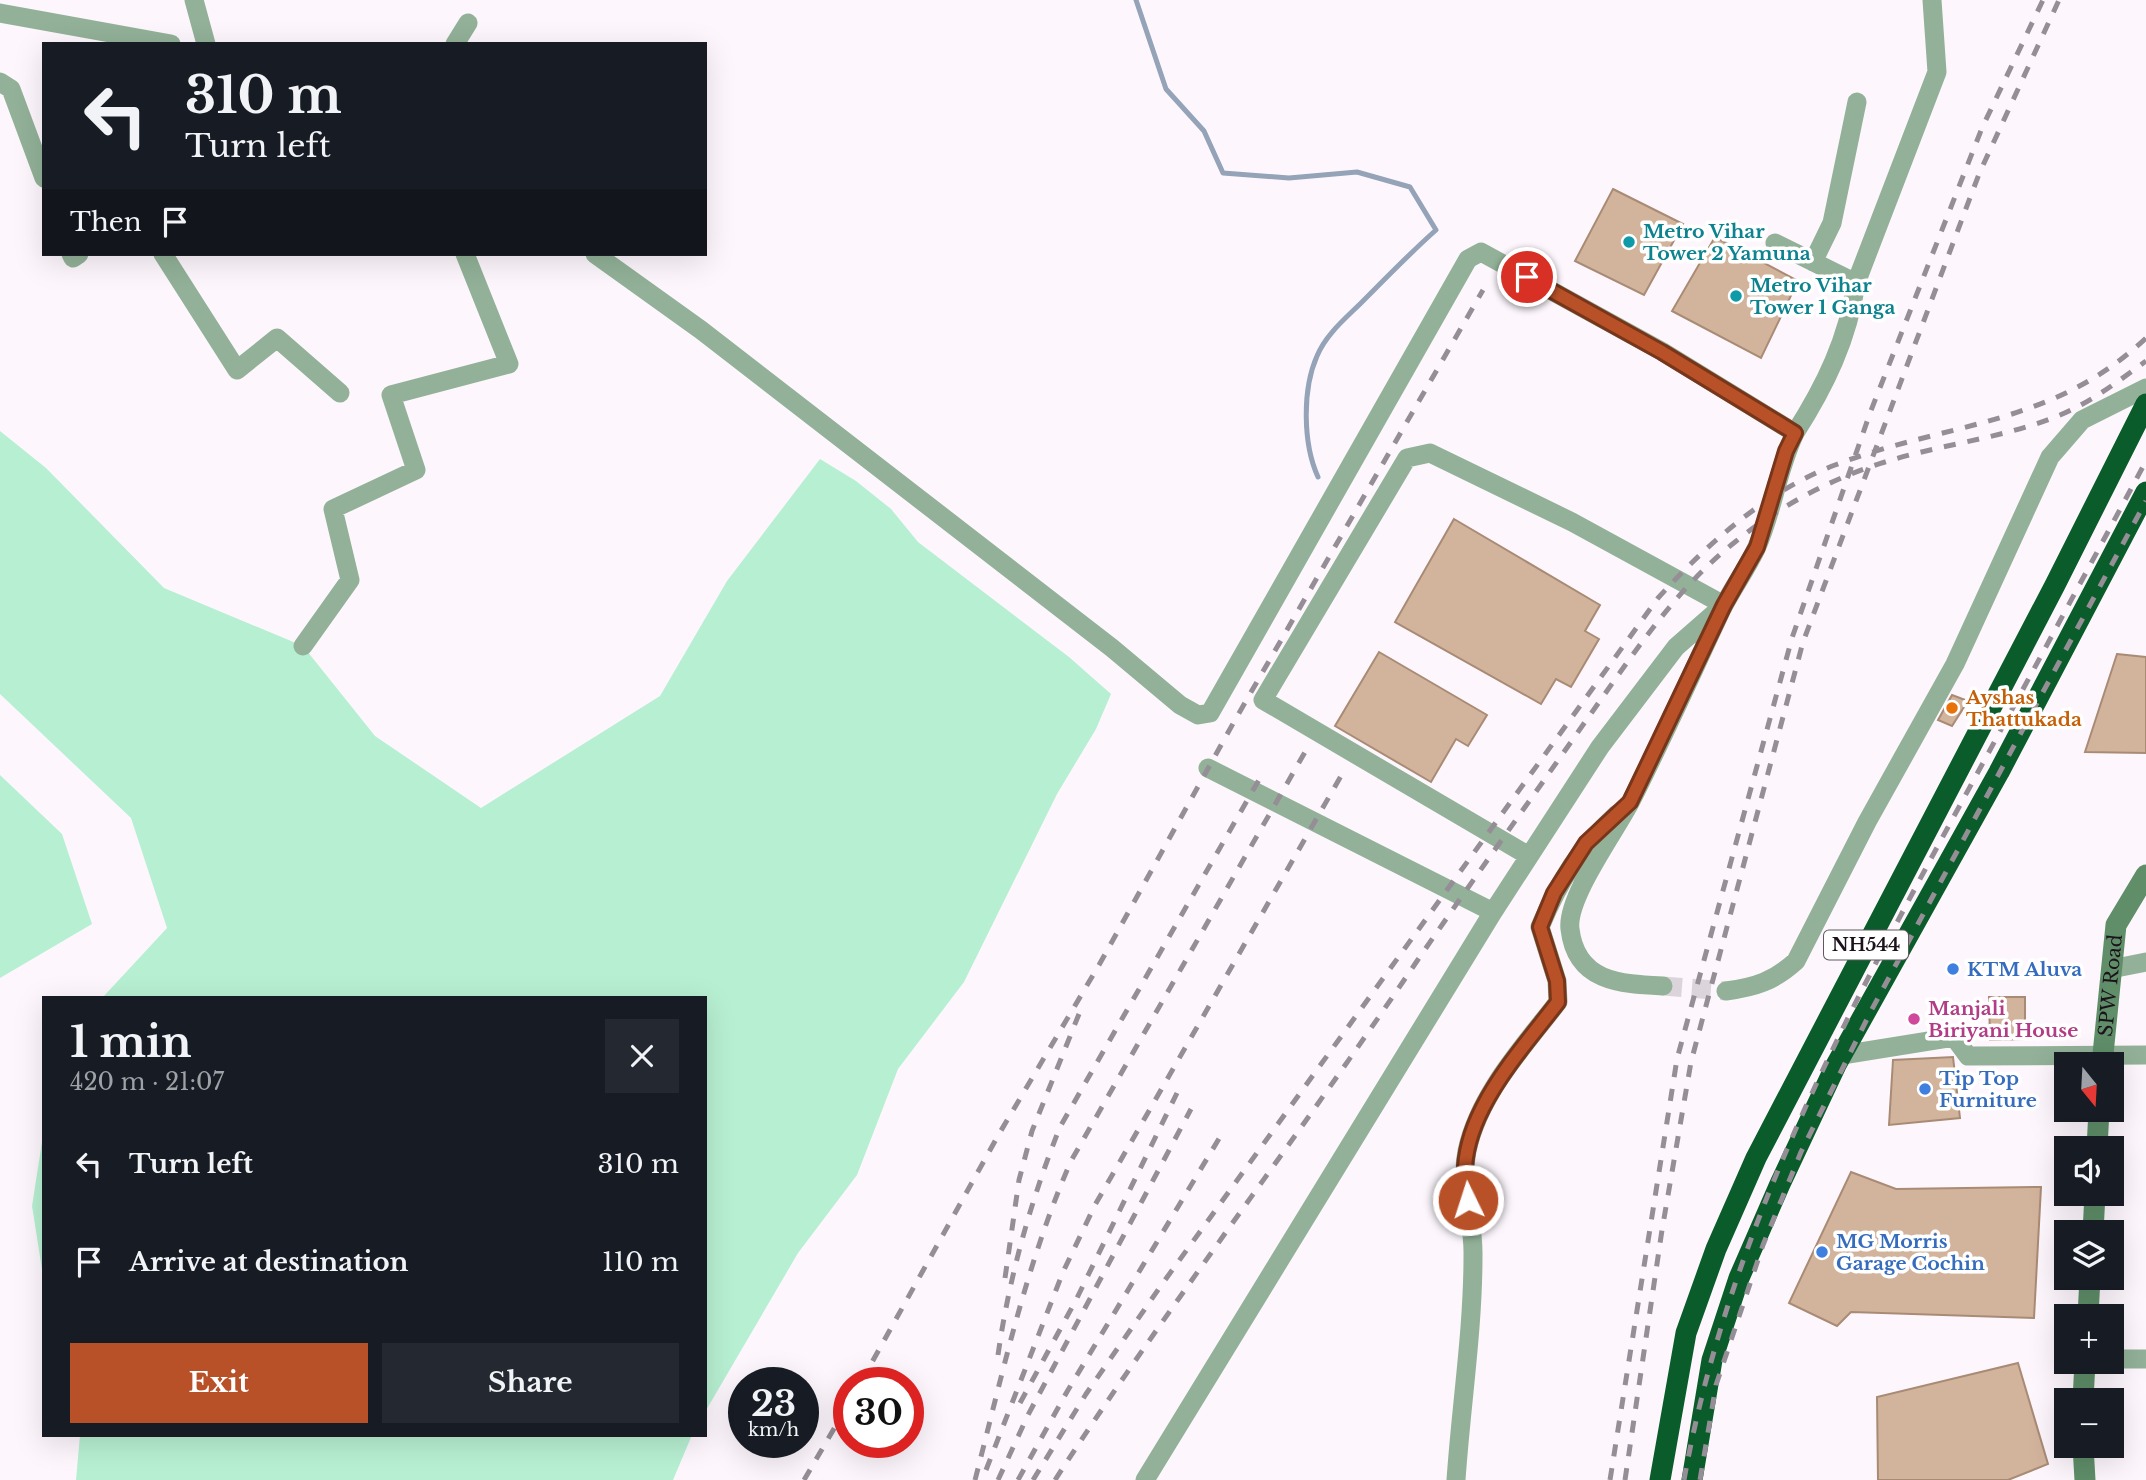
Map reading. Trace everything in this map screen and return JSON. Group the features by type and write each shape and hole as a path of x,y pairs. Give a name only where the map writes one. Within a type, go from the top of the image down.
{"highway":[{"name":"NH544","path":"1660,1480 1686,1333 1716,1249 1756,1158 2055,585 2146,404"},
{"name":"NH544","path":"1692,1480 1713,1360 1739,1278 1842,1055 1999,772 2146,492"}],"street":[{"path":"194,0 205,42"},
{"path":"1662,986 1619,984 1600,978 1585,964 1574,948 1570,909 1630,802 1724,605 1757,547 1786,451 1829,378 1852,312 1856,283 1937,72 1932,0"},
{"path":"6,9 162,42"},
{"path":"456,42 468,23"},
{"path":"0,82 12,89 42,172"},
{"path":"1813,262 1832,223 1857,102"},
{"path":"1775,243 1856,283"},
{"path":"598,256 701,330 1112,648 1180,705 1198,715 1210,713 1468,259 1481,252 1662,352 1795,433"},
{"path":"164,256 237,370 277,338 340,393"},
{"path":"303,646 350,580 333,509 415,470 391,396 509,364 466,256"},
{"path":"1726,991 1755,987 1777,978 1796,961 1867,822 1955,664 2050,457 2082,420 2146,388"},
{"path":"1530,856 1263,700 1407,458 1430,453 1572,522 1724,605"},
{"path":"1145,1480 1493,912 1600,747 1676,647 1724,605"},
{"path":"1208,768 1493,912"},
{"path":"1456,1480 1474,1258 1472,1215 1464,1185 1467,1151 1481,1110 1507,1068 1558,1002 1557,981 1540,927 1554,893 1586,843 1630,802"},
{"name":"SPW Road","path":"2103,1052 2116,925 2146,875"},
{"path":"2111,969 2146,962"},
{"path":"1842,1055 1954,1037 1968,1056 2054,1059"},
{"path":"2124,1058 2146,1055"},
{"path":"2124,1359 2146,1359"},
{"path":"2084,1458 2085,1480"}],"green space":[{"path":"0,431 46,468 164,588 303,646 375,736 481,808 660,696 727,581 820,459 856,481 891,509 918,542 1069,657 1111,694 1096,729 1057,794 964,982 898,1069 857,1175 798,1253 731,1367 728,1367 728,1373 707,1409 707,996 104,996 167,928 131,818 0,694"},
{"path":"0,775 62,834 92,924 0,978"},
{"path":"42,1142 42,1269 32,1206"},
{"path":"80,1437 691,1437 673,1480 76,1480"}],"building":[{"name":"Metro Vihar Tower 2 Yamuna","path":"1613,189 1683,224 1644,295 1575,261"},
{"name":"Metro Vihar Tower 1 Ganga","path":"1715,237 1798,281 1761,358 1672,311"},
{"path":"1454,519 1600,605 1585,631 1599,639 1571,687 1556,679 1541,704 1395,622"},
{"path":"1379,652 1487,715 1468,746 1456,739 1431,782 1335,726"},
{"path":"2117,654 2146,657 2146,753 2085,752"},
{"name":"Ayshas Thattukada","path":"1952,695 1968,701 1952,726 1938,720"},
{"path":"1989,997 2025,997 2025,1039 1990,1040"},
{"name":"Tip Top Furniture","path":"1953,1057 1960,1118 1889,1125 1893,1060"},
{"path":"1851,1172 1896,1189 2041,1187 2034,1318 1851,1312 1837,1326 1789,1303"},
{"path":"2018,1363 2048,1464 2008,1480 1878,1480 1877,1397"}],"waterway":[{"path":"1136,0 1166,89 1204,131 1223,173 1289,178 1357,172 1410,187 1436,230 1337,327 1317,356 1309,385 1306,417 1309,449 1318,477"}],"tunnel":[{"path":"1663,986 1726,991"}],"railway":[{"path":"1610,1480 1677,1059 1792,638 1870,413 1982,128 2043,0"},
{"path":"1625,1480 1662,1230 1691,1062 1803,642 1979,174 2059,0"},
{"path":"869,1367 999,1134 1099,965 1235,720 1483,290"},
{"path":"1033,1480 1086,1394 1160,1287 1658,598 1677,578 1739,521 1761,504 1809,476 1877,451 2036,406 2074,389 2111,367 2146,338"},
{"path":"1055,1480 1143,1349 1619,674 1654,626 1692,582 1752,529 1826,485 1885,462 2009,432 2063,414 2112,386 2146,361"},
{"path":"1684,1480 1703,1393 1727,1308 1756,1225 1789,1144 1905,907 2146,461"},
{"path":"1700,1480 1716,1385 1763,1245 1801,1152 1871,1011 2146,501"},
{"path":"975,1480 1028,1279 1071,1161 1305,752"},
{"path":"986,1470 1063,1272 1095,1205 1345,769"},
{"path":"998,1355 1022,1239 1060,1127 1260,778"},
{"path":"1005,1278 1019,1180 1032,1131 1079,1014"},
{"path":"1020,1403 1076,1300 1177,1093"},
{"path":"998,1480 1028,1415 1191,1109"},
{"path":"1018,1480 1068,1390 1223,1132"},
{"path":"804,1480 833,1430"}],"place":[{"name":"Metro Vihar Tower 2 Yamuna","path":"1629,242"},
{"name":"Metro Vihar Tower 1 Ganga","path":"1736,296"},
{"name":"Ayshas Thattukada","path":"1952,708"},
{"name":"KTM Aluva","path":"1953,969"},
{"name":"Manjali Biriyani House","path":"1914,1019"},
{"name":"Tip Top Furniture","path":"1925,1089"},
{"name":"MG Morris Garage Cochin","path":"1822,1252"}],"route":[{"path":"1468,1200 1464,1185 1467,1151 1481,1110 1507,1068 1558,1002 1557,981 1540,927 1554,893 1586,843 1630,802 1724,605 1757,547 1786,451 1795,433 1662,352 1527,277"}]}
